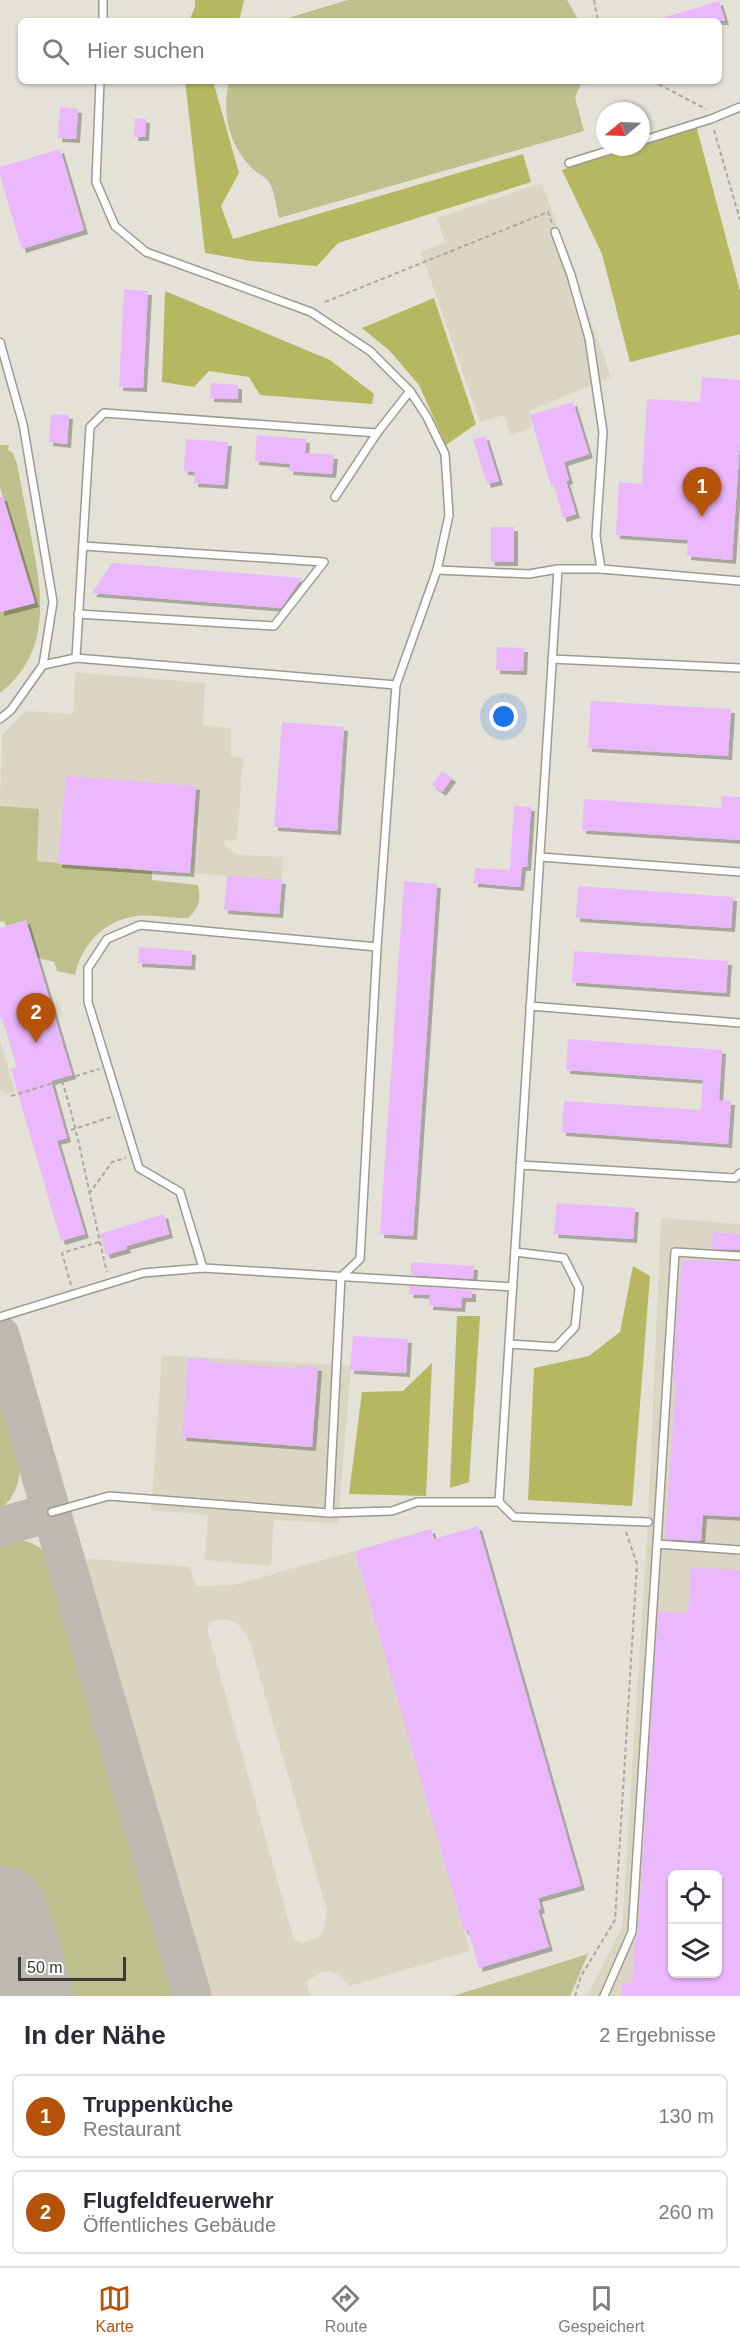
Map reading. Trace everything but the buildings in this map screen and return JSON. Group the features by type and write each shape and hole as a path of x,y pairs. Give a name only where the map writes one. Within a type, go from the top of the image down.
{"lane":[{"path":"103,18 104,0"},
{"path":"100,84 96,182 115,226 146,252 311,312 370,351 410,391 427,417 445,454 449,515 437,570 396,685 377,947 360,1259 341,1277 329,1513"},
{"path":"650,138 711,119 740,107"},
{"path":"569,163 596,155"},
{"path":"555,232 571,275 589,338 603,432 596,536 601,569"},
{"path":"0,342 23,424 53,602 43,665 11,710 0,719"},
{"path":"335,497 377,433 410,391"},
{"path":"76,658 90,427 104,413 377,433"},
{"path":"78,614 274,626 324,562 82,546"},
{"path":"437,570 529,574 558,568 601,569 740,581"},
{"path":"499,1502 558,568"},
{"path":"43,665 76,658 396,685"},
{"path":"552,659 740,668"},
{"path":"540,857 740,872"},
{"path":"203,1268 180,1192 139,1168 88,1002 88,968 106,939 140,925 377,947"},
{"path":"530,1006 740,1023"},
{"path":"520,1164 735,1178 740,1173"},
{"path":"509,1344 556,1347 575,1327 579,1288 564,1258 515,1252"},
{"path":"604,1996 632,1932 675,1252 740,1257"},
{"path":"0,1317 143,1273 203,1268 513,1287"},
{"path":"51,1512 109,1496 329,1513 392,1511 417,1502 499,1502 514,1517 648,1522"},
{"path":"657,1544 740,1550"}],"path":[{"path":"594,0 597,18"},
{"path":"658,84 708,110 740,220"},
{"path":"326,302 548,212 555,232"},
{"path":"11,1096 108,1067"},
{"path":"62,1081 77,1128 99,1242 110,1283"},
{"path":"71,1130 122,1114"},
{"path":"89,1194 112,1162 135,1156"},
{"path":"74,1294 62,1253 99,1242"},
{"path":"575,1996 581,1976 615,1920 637,1564 623,1521"}],"shaded area":[{"path":"542,183 611,377 529,411 532,428 511,435 504,415 480,422 421,252 445,242 437,218"},
{"path":"75,672 205,683 203,725 231,728 231,756 243,758 237,841 225,840 225,845 237,855 283,857 282,880 37,861 0,806 2,735 26,711 73,714"},
{"path":"0,1040 15,1091 6,1094 0,1089"},
{"path":"661,1218 740,1224 740,1996 587,1996 622,1927 648,1522"},
{"path":"162,1355 351,1366 338,1523 274,1520 271,1566 205,1560 208,1515 151,1510"},
{"path":"355,1551 470,1951 349,1986 339,1975 329,1971 321,1972 306,1982 310,1996 210,1996 83,1558 190,1567 196,1586 233,1585","holes":["220,1619 238,1624 248,1636 327,1911 324,1930 318,1937 302,1943 294,1940 207,1628 212,1622"]}],"green space":[{"path":"195,0 244,0 240,18 190,18"},
{"path":"348,0 567,0 577,18 288,18"},
{"path":"185,84 214,84 239,173 221,206 233,239 523,154 531,182 338,243 317,266 252,261 205,253"},
{"path":"228,84 581,84 575,98 584,131 279,218 269,182 243,158 232,138 227,116"},
{"path":"696,125 740,291 740,334 630,362 602,254 562,170 604,156 650,156 650,141"},
{"path":"165,291 330,360 374,394 372,404 260,395 249,377 209,371 194,387 162,382"},
{"path":"434,298 476,424 446,445 419,385 390,351 362,328"},
{"path":"0,445 9,445 8,450 13,453 17,464 36,562 40,603 35,642 28,660 16,677 0,693 0,612 35,603 0,487"},
{"path":"0,806 39,809 37,861 152,871 152,880 198,885 197,907 188,918 145,916 120,920 102,931 87,946 75,975 57,971 54,962 38,958 26,921 6,926 4,921 0,922"},
{"path":"633,1266 650,1276 632,1506 528,1500 534,1368 589,1356 620,1332"},
{"path":"457,1316 480,1316 469,1482 450,1488"},
{"path":"432,1363 426,1496 349,1494 362,1392 403,1391"},
{"path":"0,1388 15,1434 20,1467 18,1483 12,1497 0,1509"},
{"path":"9,1539 31,1543 49,1556 175,1996 0,1996 0,1541"},
{"path":"588,1954 570,1996 453,1996"}],"taxiway":[{"path":"0,1335 192,1996"},
{"path":"0,1527 52,1512"}],"runway":[{"path":"0,1915 24,1996"}],"place":[{"name":"Truppenküche","path":"702,517"},
{"name":"Flugfeldfeuerwehr","path":"36,1043"}]}
